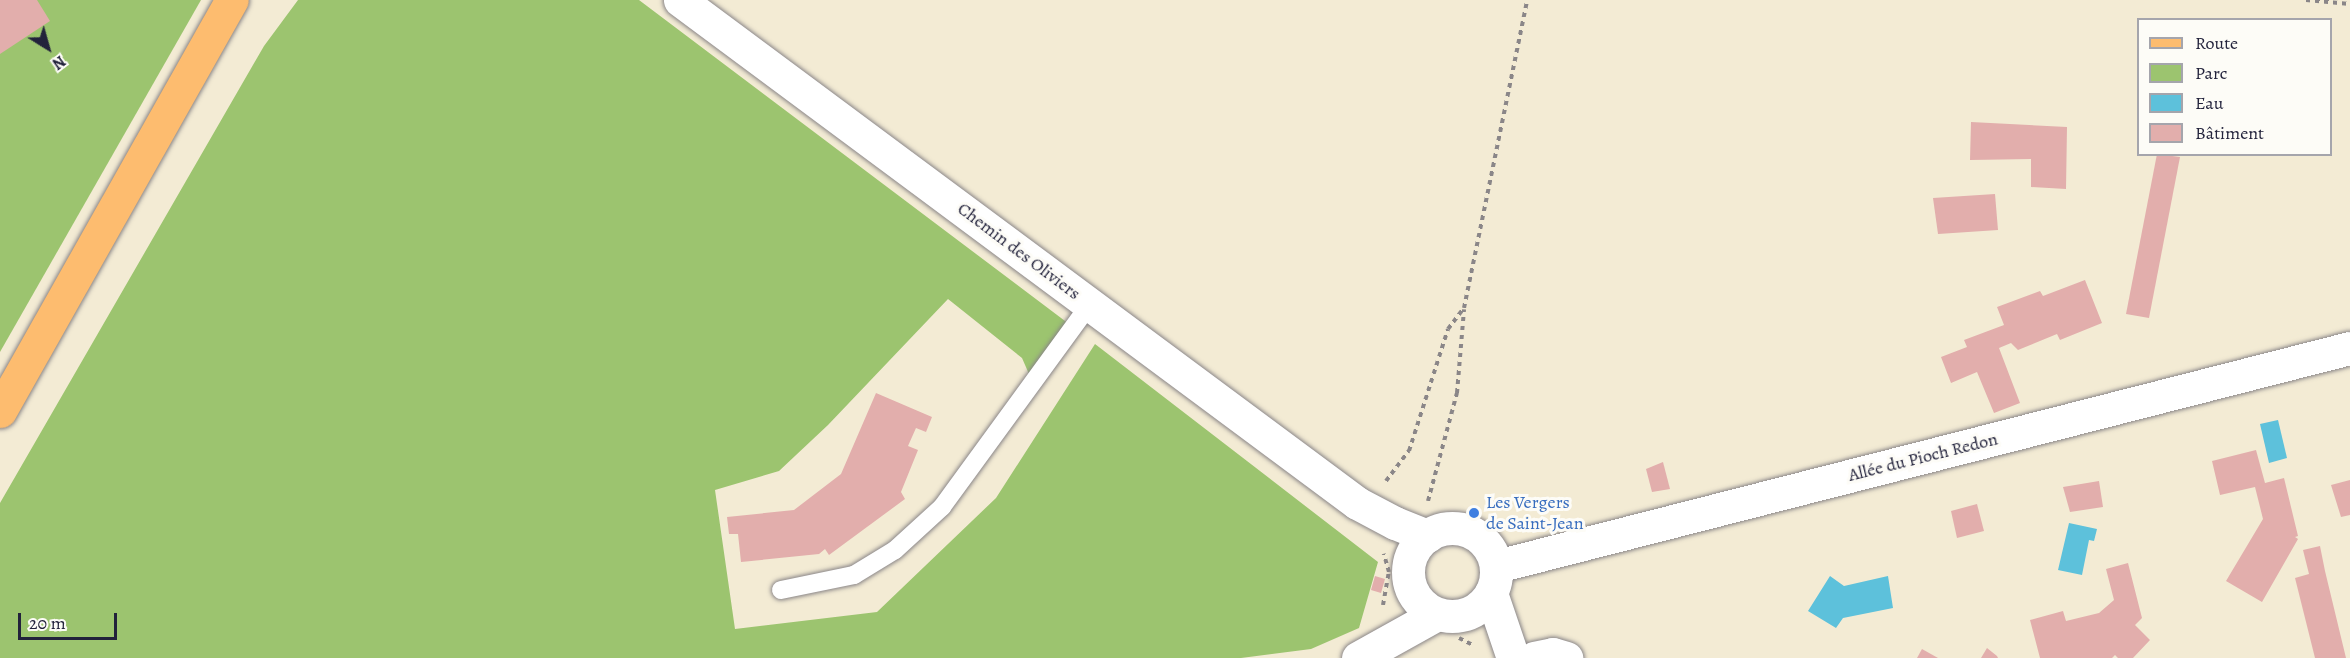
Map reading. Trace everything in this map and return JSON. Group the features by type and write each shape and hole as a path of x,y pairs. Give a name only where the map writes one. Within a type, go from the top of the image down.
{"main road":[{"path":"0,411 232,0"}],"street":[{"name":"Chemin des Oliviers","path":"680,0 1357,503 1431,533 1462,528 1475,533 1486,542 1493,553 1494,579 1511,658"},
{"name":"Allée du Pioch Redon","path":"1494,579 2350,348"},
{"name":"Chemin des Oliviers","path":"1357,503 1409,573 1415,596 1425,607 1452,614 1511,658"},
{"path":"1366,653 1409,573 1418,544 1431,533"},
{"path":"1366,653 1452,614 1485,602 1494,579"},
{"path":"1534,658 1553,654 1566,658"}],"lane":[{"path":"781,590 854,575 903,543 942,507 1090,304"}],"path":[{"path":"1431,533 1428,504 1457,393 1464,308 1527,0"},
{"path":"2306,0 2350,4"},
{"path":"1357,503 1387,480 1408,451 1448,329 1464,308"}],"green space":[{"path":"0,0 201,0 0,352"},
{"path":"298,0 639,0 1069,324 1029,374 1022,358 948,299 828,425 779,471 715,490 735,629 877,612 996,498 1095,344 1378,562 1359,628 1311,649 1241,658 0,658 0,503 264,46"}],"water":[{"path":"2278,420 2287,458 2269,463 2260,424"},
{"path":"2069,523 2097,529 2094,541 2089,540 2082,575 2058,570"},
{"path":"1830,576 1844,586 1888,576 1893,608 1843,618 1836,628 1808,611"}],"building":[{"path":"0,0 37,0 50,21 0,54"},
{"path":"1971,122 2067,127 2066,189 2031,187 2031,159 1970,160"},
{"path":"2157,156 2180,157 2149,318 2126,314"},
{"path":"1995,194 1998,230 1938,234 1933,198"},
{"path":"2085,280 2102,323 2060,340 2057,334 2018,350 2011,343 1999,348 2020,403 1994,413 1977,372 1951,383 1941,357 1967,347 1964,340 2004,325 1997,307 2040,291 2043,296"},
{"path":"876,393 932,417 926,432 916,428 908,446 918,450 901,492 905,499 829,555 825,549 819,554 741,562 738,534 729,534 727,517 794,510 841,474"},
{"path":"2256,450 2265,483 2284,478 2298,536 2295,537 2298,539 2262,602 2226,581 2263,519 2255,487 2220,495 2212,461"},
{"path":"1663,462 1670,489 1652,492 1646,469"},
{"path":"2350,480 2350,515 2341,517 2331,485"},
{"path":"2099,481 2103,507 2070,512 2063,487"},
{"path":"1977,504 1984,531 1957,538 1951,511"},
{"path":"2320,546 2346,658 2315,658 2295,578 2309,574 2303,550"},
{"path":"2128,563 2142,618 2135,625 2150,640 2133,658 2118,658 2115,655 2112,658 2040,658 2030,620 2063,611 2066,621 2099,613 2114,600 2106,569"},
{"path":"1375,576 1385,579 1381,593 1371,590"},
{"path":"1987,648 1997,656 1998,658 1981,658"},
{"path":"1922,649 1938,658 1917,658"}],"place":[{"name":"Les Vergers de Saint-Jean","path":"1474,513"}]}
